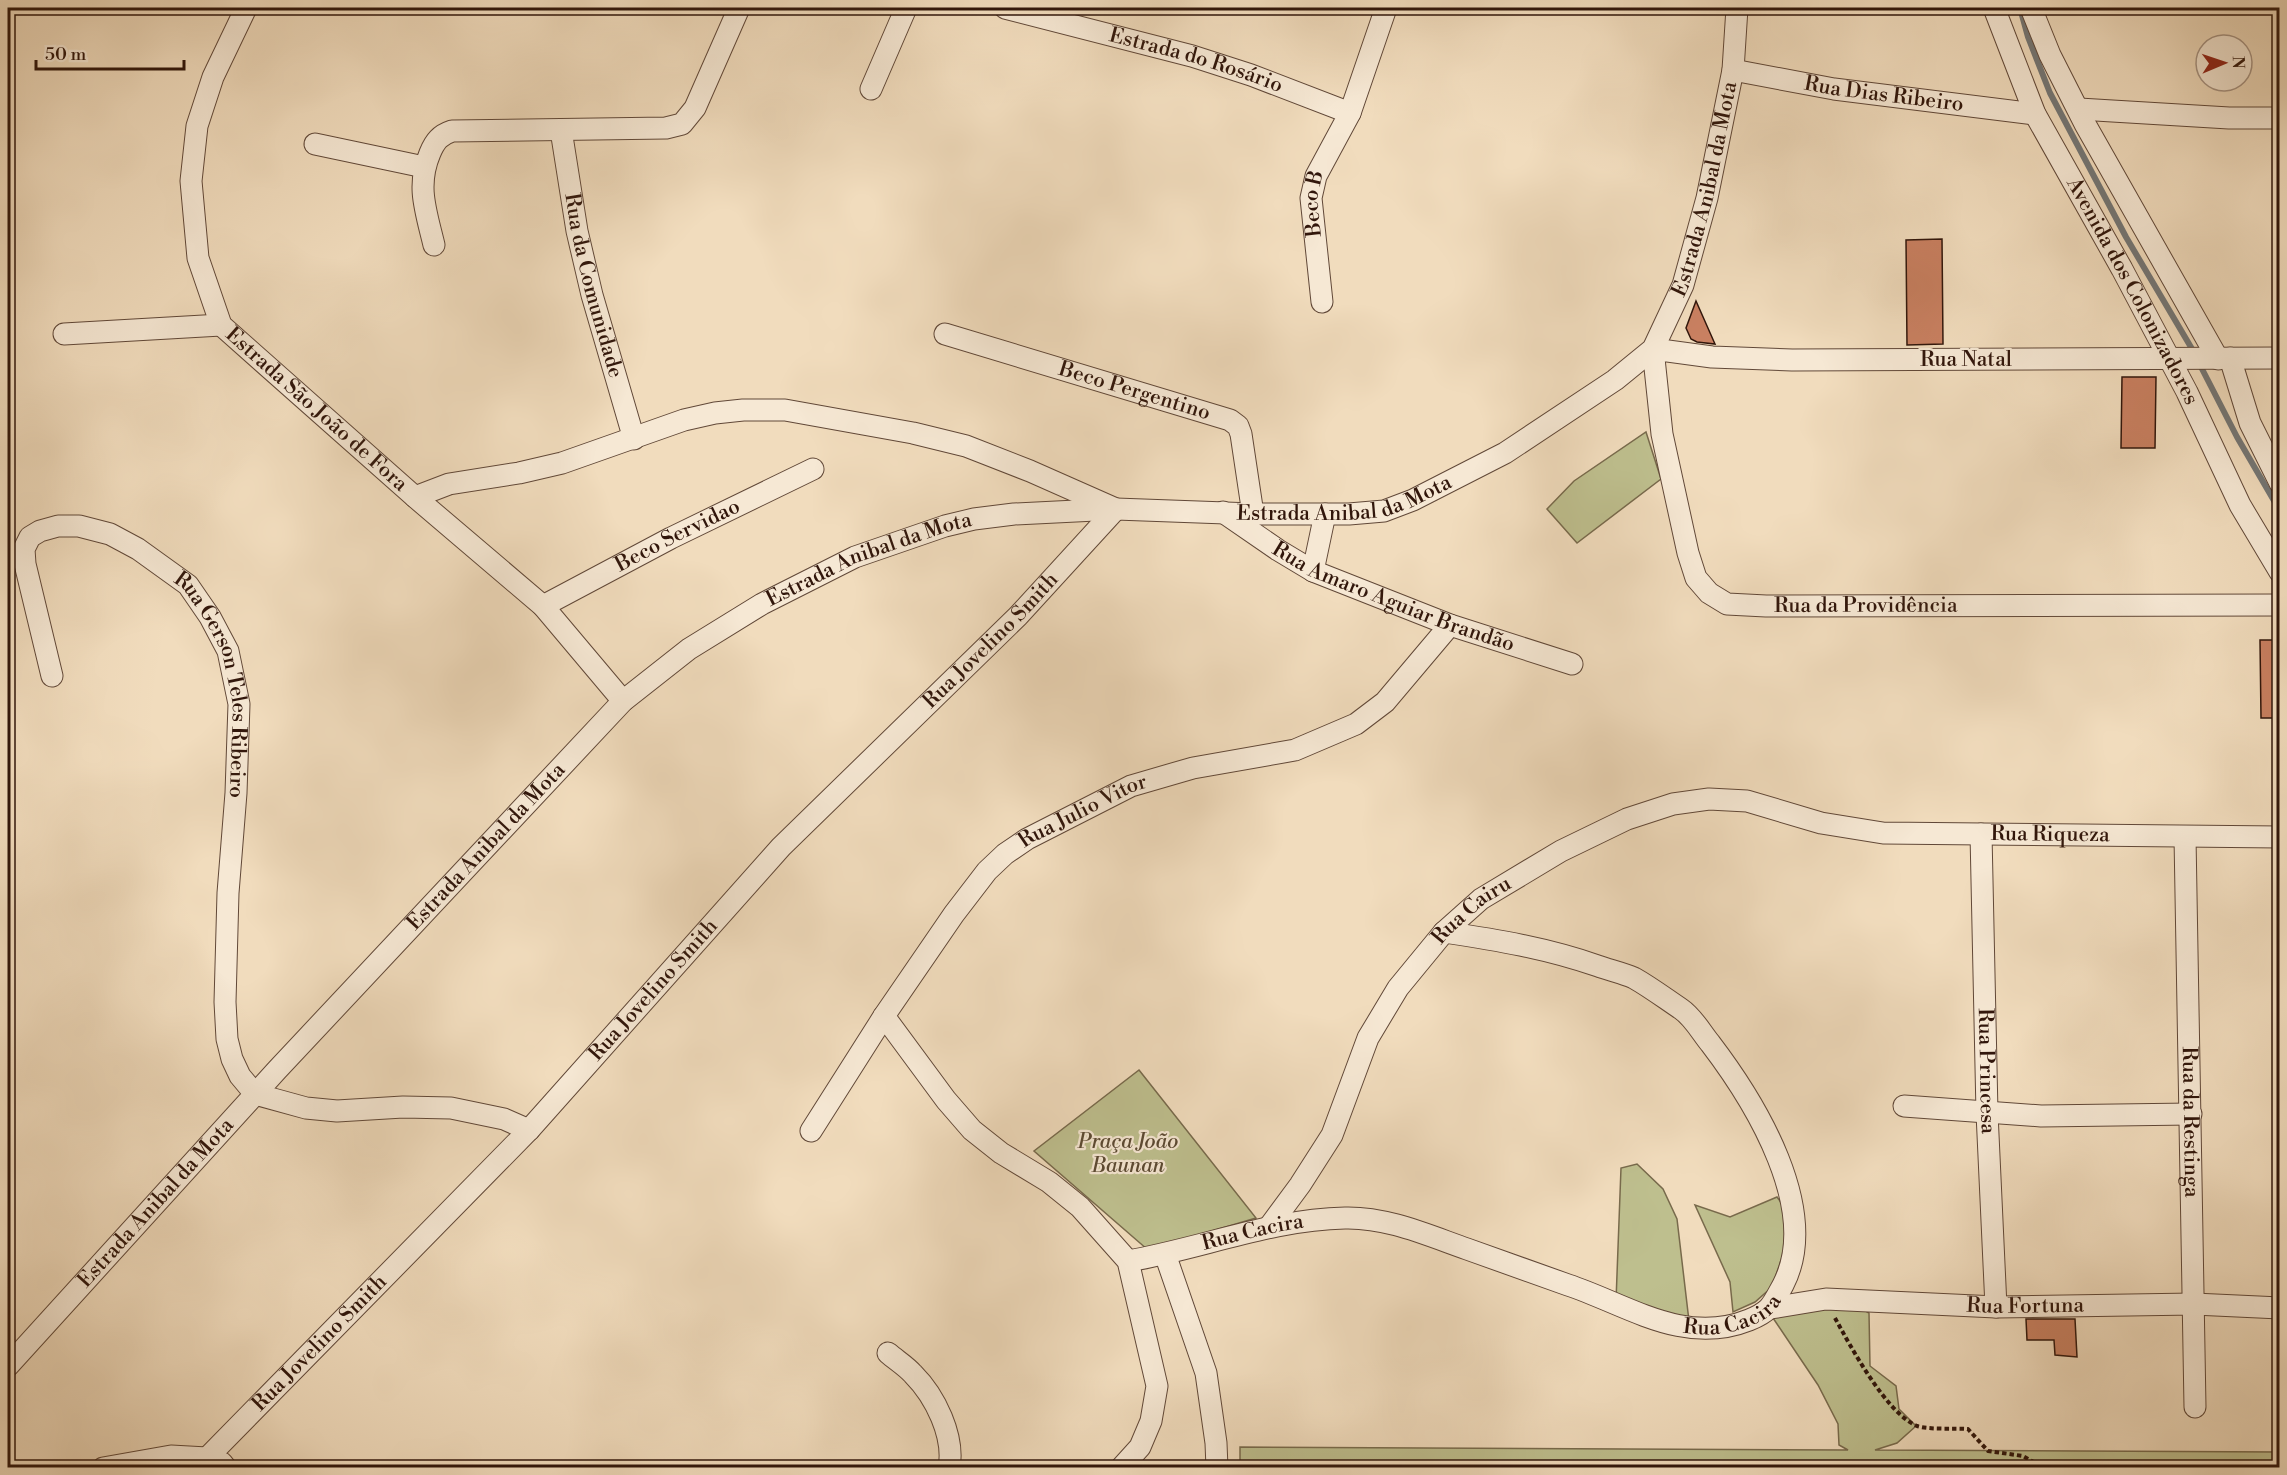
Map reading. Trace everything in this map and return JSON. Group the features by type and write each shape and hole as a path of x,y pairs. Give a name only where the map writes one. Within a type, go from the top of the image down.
{"street":[{"name":"Estrada São João de Fora","path":"246,8 213,77 196,126 191,181 198,258 221,325 415,497 543,606 623,701"},
{"path":"434,245 423,195 422,178 434,144 442,135 452,131 666,128 682,124 695,108 739,8"},
{"path":"871,89 906,8"},
{"name":"Estrada do Rosário","path":"1005,8 1192,56 1251,75 1350,113"},
{"name":"Beco B","path":"1322,302 1311,198 1316,176 1350,113 1386,8"},
{"name":"Estrada Anibal da Mota","path":"8,1366 255,1094 623,701 689,649 731,622 855,557 915,535 974,519 1014,514 1116,509 1253,514 1384,511 1413,500 1505,453 1615,380 1653,350 1686,274 1707,198 1733,70 1737,8"},
{"name":"Avenida dos Colonizadores","path":"1994,8 2035,114 2175,360 2240,505 2280,572"},
{"name":"Avenida dos Colonizadores","path":"2031,8 2050,55 2085,124 2220,358 2280,483"},
{"name":"Rua Dias Ribeiro","path":"1733,70 1834,89 2035,114"},
{"path":"2079,109 2229,118 2280,118"},
{"name":"Rua da Comunidade","path":"561,130 577,231 592,295 634,439"},
{"path":"315,144 424,167"},
{"path":"64,334 221,325"},
{"name":"Beco Pergentino","path":"945,334 1230,420 1238,426 1241,434 1253,514"},
{"name":"Rua Natal","path":"1653,350 1712,357 1792,360 2280,358"},
{"name":"Rua da Providência","path":"1653,350 1662,434 1688,553 1696,578 1709,593 1727,604 1766,606 2280,605"},
{"path":"415,497 449,484 519,473 562,463 684,420 743,410 784,410 913,433 966,446 1116,509"},
{"name":"Beco Servidao","path":"543,606 671,538 813,469"},
{"name":"Rua Jovelino Smith","path":"218,1464 529,1131 781,847 1018,616 1116,509"},
{"name":"Rua Amaro Aguiar Brandão","path":"1223,512 1313,571 1450,625 1572,664"},
{"path":"1313,571 1325,514"},
{"name":"Rua Gerson Teles Ribeiro","path":"52,676 25,564 24,549 30,537 58,526 79,526 110,534 138,549 188,585 210,617 228,651 240,704 228,893 225,1002 227,1039 236,1068 255,1094"},
{"name":"Rua Julio Vitor","path":"811,1131 884,1016 954,914 987,871 1027,839 1131,786 1193,768 1294,750 1356,724 1385,702 1450,625"},
{"name":"Rua Cairu","path":"1269,1227 1332,1135 1368,1038 1398,988 1444,932 1481,899 1561,852 1627,819 1664,807 1709,799 1747,801 1821,823"},
{"name":"Rua Riqueza","path":"1821,823 1883,833 2280,837"},
{"name":"Rua Princesa","path":"1981,834 1987,1113 1996,1307"},
{"name":"Rua da Restinga","path":"2186,837 2195,1407"},
{"name":"Rua Cacira","path":"1128,1261 1166,1254 1269,1227 1343,1218 1373,1220 1407,1228 1573,1286 1632,1312 1697,1330 1723,1328 1750,1319 1771,1308 1786,1279 1795,1254 1795,1223 1789,1188 1769,1140 1740,1082 1686,1012 1633,978 1577,958 1528,945 1444,932"},
{"path":"884,1016 946,1100 972,1130 1001,1153 1049,1182 1080,1207 1128,1261 1156,1386 1151,1421 1140,1447 1120,1467"},
{"path":"255,1094 306,1108 337,1111 403,1107 451,1108 504,1119 529,1131"},
{"path":"1904,1106 2041,1116 2190,1114"},
{"path":"1166,1254 1206,1373 1217,1467"},
{"name":"Rua Fortuna","path":"1771,1308 1825,1299 1996,1307 2194,1304 2280,1308"},
{"path":"888,1353 914,1375 933,1401 946,1431 949,1467"},
{"path":"103,1467 171,1456 218,1464"}],"path":[{"path":"1825,1299 1854,1354 1897,1413 1919,1427 1968,1429 1988,1451 2023,1456 2044,1467"}],"green space":[{"path":"1646,432 1661,479 1577,543 1547,509 1574,481"},
{"name":"Praça João Baunan","path":"1139,1070 1256,1218 1148,1250 1034,1151"},
{"path":"1637,1164 1663,1189 1677,1219 1689,1321 1616,1301 1621,1168"},
{"path":"1777,1197 1788,1212 1791,1230 1772,1287 1755,1302 1733,1312 1730,1282 1695,1205 1730,1217"},
{"path":"1827,1309 1864,1310 1869,1313 1870,1366 1896,1386 1899,1409 1916,1426 1897,1443 1875,1450 2279,1452 2280,1467 1240,1468 1240,1447 1848,1450 1839,1445 1838,1424 1818,1385 1771,1315"}],"building":[{"path":"1942,239 1943,344 1907,345 1906,240"},
{"path":"1696,301 1715,344 1691,339 1686,328"},
{"path":"2122,377 2156,377 2155,448 2121,448"},
{"path":"2260,640 2280,640 2280,718 2261,718"},
{"path":"2026,1319 2075,1319 2077,1357 2055,1355 2054,1340 2027,1340"}],"waterway":[{"path":"2020,8 2028,37 2050,93 2126,237 2195,354"},
{"path":"2199,363 2237,437 2280,511"}]}
